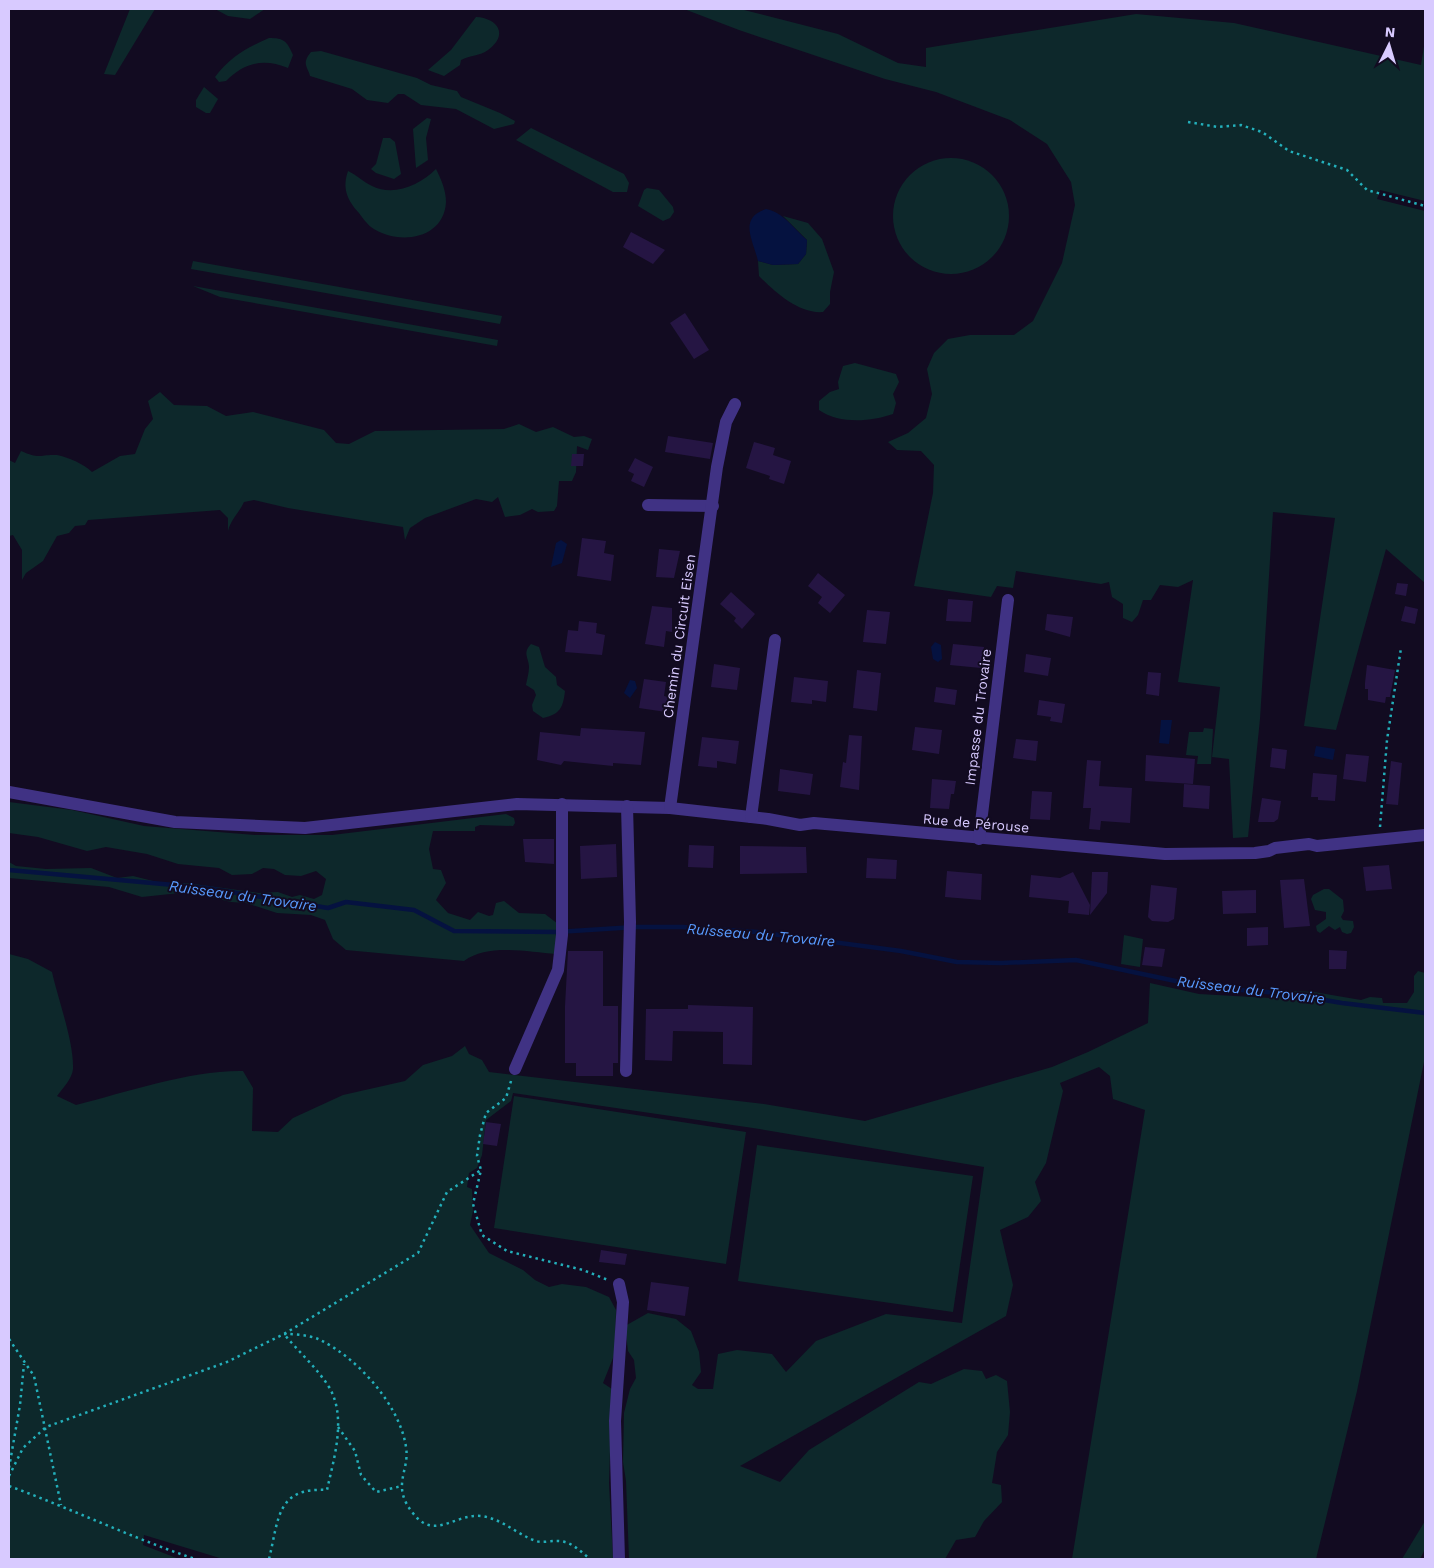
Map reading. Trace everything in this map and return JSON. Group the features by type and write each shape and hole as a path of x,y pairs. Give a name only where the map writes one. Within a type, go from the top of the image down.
{"street":[{"name":"Chemin du Circuit Eisen","path":"670,808 717,467 726,422 735,404"},
{"path":"648,506 713,506"},
{"name":"Impasse du Trovaire","path":"979,839 1008,600"},
{"path":"751,817 775,640"},
{"name":"Rue de Pérouse","path":"9,792 175,822 305,828 467,808 523,804 562,804 670,808 751,817 800,825 815,824 1190,856 1255,853 1269,851 1274,848 1309,844 1317,846 1380,839 1423,839"},
{"path":"515,1069 558,970 562,931 562,804"},
{"path":"626,1071 630,927 627,806"},
{"path":"619,1284 623,1302 615,1422 619,1559"}],"path":[{"path":"1188,122 1218,127 1241,125 1262,132 1289,151 1347,170 1367,190 1425,206"},
{"path":"1380,839 1387,740 1401,648"},
{"path":"515,1069 506,1098 486,1112 477,1156 481,1170 473,1204 482,1235 508,1251 582,1270 619,1284"},
{"path":"9,1476 23,1448 46,1427 227,1362 284,1334 418,1254 446,1192 481,1170"},
{"path":"269,1559 281,1510 291,1496 310,1489 327,1490 337,1444 337,1409 329,1388 284,1334"},
{"path":"284,1334 317,1339 332,1348 354,1364 388,1401 400,1423 407,1449 401,1490 412,1513 427,1525 438,1527 454,1521 480,1516 504,1522 537,1542 558,1541 573,1544 590,1559"},
{"path":"9,1339 34,1376 61,1505"},
{"path":"9,1468 25,1363"},
{"path":"337,1426 355,1451 361,1475 376,1492 402,1486"},
{"path":"9,1486 61,1505 150,1544 196,1559"}],"green space":[{"path":"130,9 155,9 115,75 104,74"},
{"path":"215,9 265,9 250,19 228,16"},
{"path":"684,9 740,9 838,34 898,63 926,67 926,48 1136,14 1234,23 1421,65 1425,40 1425,201 1380,190 1377,199 1425,211 1425,583 1386,549 1336,730 1304,726 1335,518 1273,512 1260,719 1248,837 1233,838 1229,759 1212,757 1220,687 1178,682 1193,580 1178,587 1160,585 1151,600 1143,600 1138,615 1132,622 1123,618 1123,604 1112,597 1109,582 1101,584 1016,571 1013,588 997,586 991,597 914,586 933,493 934,465 921,451 897,450 888,442 908,433 926,418 932,394 927,369 934,353 948,339 970,335 1014,335 1033,321 1062,263 1075,205 1071,182 1047,144 1010,120 936,92 885,79 739,30"},
{"path":"476,17 490,20 498,28 498,39 494,44 485,52 461,60 460,65 444,76 428,70 451,50"},
{"path":"269,38 282,40 289,46 293,55 288,68 271,63 263,63 248,66 226,81 219,82 215,77 239,54"},
{"path":"321,51 417,78 431,85 457,91 461,97 500,113 515,121 514,124 494,129 456,109 421,105 404,94 398,94 388,103 367,100 352,89 310,76 306,60 311,52"},
{"path":"204,87 218,99 210,113 206,113 196,107 196,100"},
{"path":"427,118 431,119 426,138 428,160 416,168 413,129"},
{"path":"531,128 624,174 629,183 627,192 613,192 516,140"},
{"path":"383,138 390,138 395,142 401,174 394,179 376,173 371,169 376,164"},
{"path":"951,158 973,162 992,175 1005,194 1009,216 1005,238 992,257 973,270 951,274 929,270 910,257 897,238 893,216 897,194 910,175 929,162"},
{"path":"436,169 445,193 446,202 443,215 437,225 428,232 418,236 393,236 371,227 355,208 347,193 346,177 348,171 372,186 380,189 398,190 415,184"},
{"path":"647,188 659,190 673,207 674,212 670,218 663,221 638,206 644,190"},
{"path":"783,216 808,223 822,239 834,272 830,304 823,312 814,312 796,306 772,289 759,276 758,261 773,265 798,264 806,254 807,240"},
{"path":"193,261 502,316 500,324 191,269"},
{"path":"193,286 498,340 497,346 220,297"},
{"path":"855,363 896,374 899,382 893,394 896,403 893,414 875,419 845,420 827,415 819,410 819,401 830,392 839,389 838,382 843,366"},
{"path":"160,392 174,405 207,406 226,416 253,412 324,430 336,443 349,444 375,431 504,429 519,424 536,432 553,427 574,437 584,436 592,439 588,450 577,446 576,472 572,481 559,481 557,506 554,511 538,512 532,509 520,515 505,517 498,497 492,502 476,499 425,518 410,528 405,540 403,527 288,508 254,500 244,502 228,531 228,518 220,510 88,520 85,525 75,526 69,533 57,536 43,561 26,573 22,580 22,550 13,535 9,536 9,460 15,463 21,451 36,456 57,455 76,461 92,472 120,456 135,454 145,429 153,419 148,401"},
{"path":"531,644 539,647 545,667 556,677 557,685 565,691 560,709 543,718 533,711 532,705 536,695 534,690 526,685 529,667 526,653"},
{"path":"1204,728 1213,729 1211,764 1197,764 1198,756 1186,755 1189,732 1203,732"},
{"path":"9,802 72,810 144,826 255,835 332,835 506,814 514,818 515,823 513,826 480,825 475,827 475,831 433,831 429,849 433,869 441,870 446,883 436,900 448,913 470,920 478,912 489,916 493,915 496,903 504,901 519,913 545,914 558,924 556,954 496,950 474,955 464,961 346,950 333,939 325,920 311,915 277,913 246,903 231,902 189,892 142,897 109,887 9,878 9,862 16,866 46,869 91,868 117,878 133,876 161,883 187,883 259,893 278,892 292,897 300,895 314,899 322,895 326,879 316,871 301,876 285,875 274,869 263,868 252,874 232,875 219,868 178,864 147,854 106,847 87,851 38,837 9,833"},
{"path":"1324,889 1329,889 1343,900 1344,911 1341,917 1343,920 1353,921 1354,927 1351,933 1342,932 1340,927 1335,930 1329,926 1320,933 1317,931 1316,926 1326,919 1326,912 1315,910 1311,899 1313,895"},
{"path":"1124,935 1143,939 1140,967 1121,964"},
{"path":"9,954 28,959 52,972 73,1058 71,1076 57,1096 76,1105 181,1078 202,1074 243,1071 253,1088 252,1131 278,1132 293,1118 343,1095 405,1081 423,1065 452,1056 465,1046 469,1054 482,1060 489,1072 764,1104 865,1121 1052,1067 1148,1023 1150,983 1199,994 1270,998 1277,990 1314,992 1361,1000 1370,997 1382,998 1383,1003 1407,1003 1414,992 1414,976 1418,971 1425,973 1425,1057 1357,1391 1316,1559 1072,1559 1145,1110 1113,1099 1110,1076 1099,1067 1060,1083 1063,1091 1046,1163 1035,1182 1041,1201 1028,1217 1000,1230 1013,1285 1006,1316 740,1466 780,1482 809,1450 919,1382 931,1384 964,1369 982,1371 986,1379 996,1375 1007,1381 1010,1412 1008,1435 997,1452 992,1483 1001,1485 1002,1502 984,1521 975,1537 956,1540 945,1559 629,1559 626,1481 623,1462 624,1413 630,1389 636,1378 634,1360 628,1351 625,1326 648,1313 676,1319 691,1331 699,1352 701,1372 692,1385 698,1389 713,1389 718,1354 737,1350 772,1354 786,1372 816,1341 886,1314 962,1323 984,1167 753,1128 513,1093 511,1101 486,1120 482,1155 477,1168 469,1173 467,1187 472,1189 473,1211 470,1225 489,1253 523,1270 535,1280 549,1287 562,1284 586,1287 609,1297 616,1310 615,1353 603,1383 612,1389 609,1483 613,1559 223,1559 144,1535 143,1545 179,1559 9,1559"},
{"path":"514,1096 746,1132 726,1264 494,1228"},
{"path":"757,1145 973,1176 953,1312 738,1281"},
{"path":"1425,1521 1425,1549 1420,1559 1402,1559"}],"shaded area":[{"path":"766,209 783,217 807,240 806,254 798,264 773,265 758,261 751,238 750,224 752,218 757,213"},
{"path":"561,540 567,544 562,563 551,567 556,543"},
{"path":"935,642 941,645 942,659 938,662 933,659 931,647"},
{"path":"630,680 635,681 637,688 630,698 624,693"},
{"path":"1161,720 1172,720 1169,744 1159,743"},
{"path":"1316,746 1335,749 1333,760 1314,756"}],"building":[{"path":"631,232 665,250 653,264 623,247"},
{"path":"685,313 709,350 694,359 670,323"},
{"path":"668,436 713,443 710,459 665,452"},
{"path":"754,442 775,448 773,455 791,461 784,484 769,479 770,476 746,468"},
{"path":"572,454 584,454 583,466 571,466"},
{"path":"635,458 653,467 644,487 631,481 634,474 628,471"},
{"path":"582,538 606,541 604,553 614,555 611,581 577,576"},
{"path":"659,549 680,551 674,578 656,577"},
{"path":"818,573 845,595 830,613 818,603 822,597 808,586"},
{"path":"1397,583 1408,584 1406,596 1395,594"},
{"path":"731,592 755,614 742,629 734,621 736,618 720,604"},
{"path":"948,599 973,601 971,622 946,621"},
{"path":"652,606 672,608 672,632 666,631 664,647 645,644"},
{"path":"1405,606 1418,609 1415,624 1401,621"},
{"path":"867,610 890,612 886,644 863,642"},
{"path":"1047,614 1073,617 1070,637 1045,630"},
{"path":"579,621 597,623 596,633 605,635 602,655 565,652 568,630 578,631"},
{"path":"953,644 984,647 981,668 950,665"},
{"path":"1026,654 1051,658 1048,676 1024,672"},
{"path":"714,664 740,668 737,690 711,687"},
{"path":"1367,665 1395,670 1390,697 1386,697 1385,703 1368,700 1368,689 1365,689"},
{"path":"857,670 881,673 877,711 853,708"},
{"path":"1148,672 1161,673 1159,696 1146,694"},
{"path":"794,677 828,681 826,702 812,700 812,704 791,702"},
{"path":"644,679 666,682 664,696 668,697 666,712 639,708"},
{"path":"936,687 957,690 955,705 934,702"},
{"path":"1039,700 1065,704 1062,723 1050,721 1051,717 1037,715"},
{"path":"915,727 942,730 939,754 912,750"},
{"path":"581,728 645,732 641,765 613,763 613,766 564,761 561,765 537,760 540,732 580,736"},
{"path":"849,735 862,736 859,790 840,787 843,762 846,763"},
{"path":"702,737 739,741 736,764 717,761 717,768 698,766"},
{"path":"1016,739 1038,741 1036,761 1013,758"},
{"path":"1272,748 1287,750 1285,769 1270,767"},
{"path":"1346,754 1369,756 1366,782 1343,779"},
{"path":"1146,755 1195,759 1193,784 1145,781"},
{"path":"1087,760 1101,761 1099,786 1132,788 1130,823 1101,821 1100,830 1089,829 1091,808 1083,808"},
{"path":"1391,761 1402,763 1398,805 1386,804"},
{"path":"780,769 813,774 810,795 778,791"},
{"path":"1313,773 1337,775 1335,801 1318,800 1318,797 1311,797"},
{"path":"932,779 956,781 954,794 951,794 949,809 930,808"},
{"path":"1184,784 1210,786 1209,809 1183,807"},
{"path":"1032,791 1052,792 1050,820 1030,819"},
{"path":"1262,798 1281,801 1278,819 1274,822 1258,822"},
{"path":"523,839 554,839 554,864 525,862"},
{"path":"616,844 617,877 581,879 580,846"},
{"path":"689,845 714,846 713,868 688,867"},
{"path":"740,846 806,847 807,873 740,874"},
{"path":"867,858 897,860 896,879 866,878"},
{"path":"1389,865 1392,889 1366,891 1363,867"},
{"path":"947,871 982,874 981,900 945,897"},
{"path":"1073,872 1090,905 1089,915 1068,913 1069,901 1029,897 1031,875 1060,878"},
{"path":"1092,872 1108,872 1107,893 1090,915"},
{"path":"1304,879 1310,926 1284,928 1280,880"},
{"path":"1151,885 1177,888 1174,919 1168,922 1152,921 1148,917"},
{"path":"1256,890 1256,913 1223,914 1222,891"},
{"path":"1268,927 1268,945 1247,946 1247,928"},
{"path":"1145,947 1165,949 1162,967 1142,965"},
{"path":"1329,950 1347,951 1346,969 1329,969"},
{"path":"568,951 603,951 603,1006 618,1006 618,1063 613,1063 613,1076 576,1076 576,1063 565,1063 565,1006"},
{"path":"688,1005 753,1007 752,1065 723,1064 723,1032 673,1031 672,1061 645,1060 646,1009 688,1009"},
{"path":"486,1122 501,1124 497,1146 483,1144"},
{"path":"601,1250 627,1254 625,1265 599,1262"},
{"path":"651,1282 689,1287 685,1316 647,1310"}],"waterway":[{"name":"Ruisseau du Trovaire","path":"9,870 207,888 328,908 346,902 414,910 454,931 557,932 635,927 683,927 757,932 901,951 957,962 1001,963 1076,960 1204,987 1289,994 1342,1003 1425,1013"}]}
